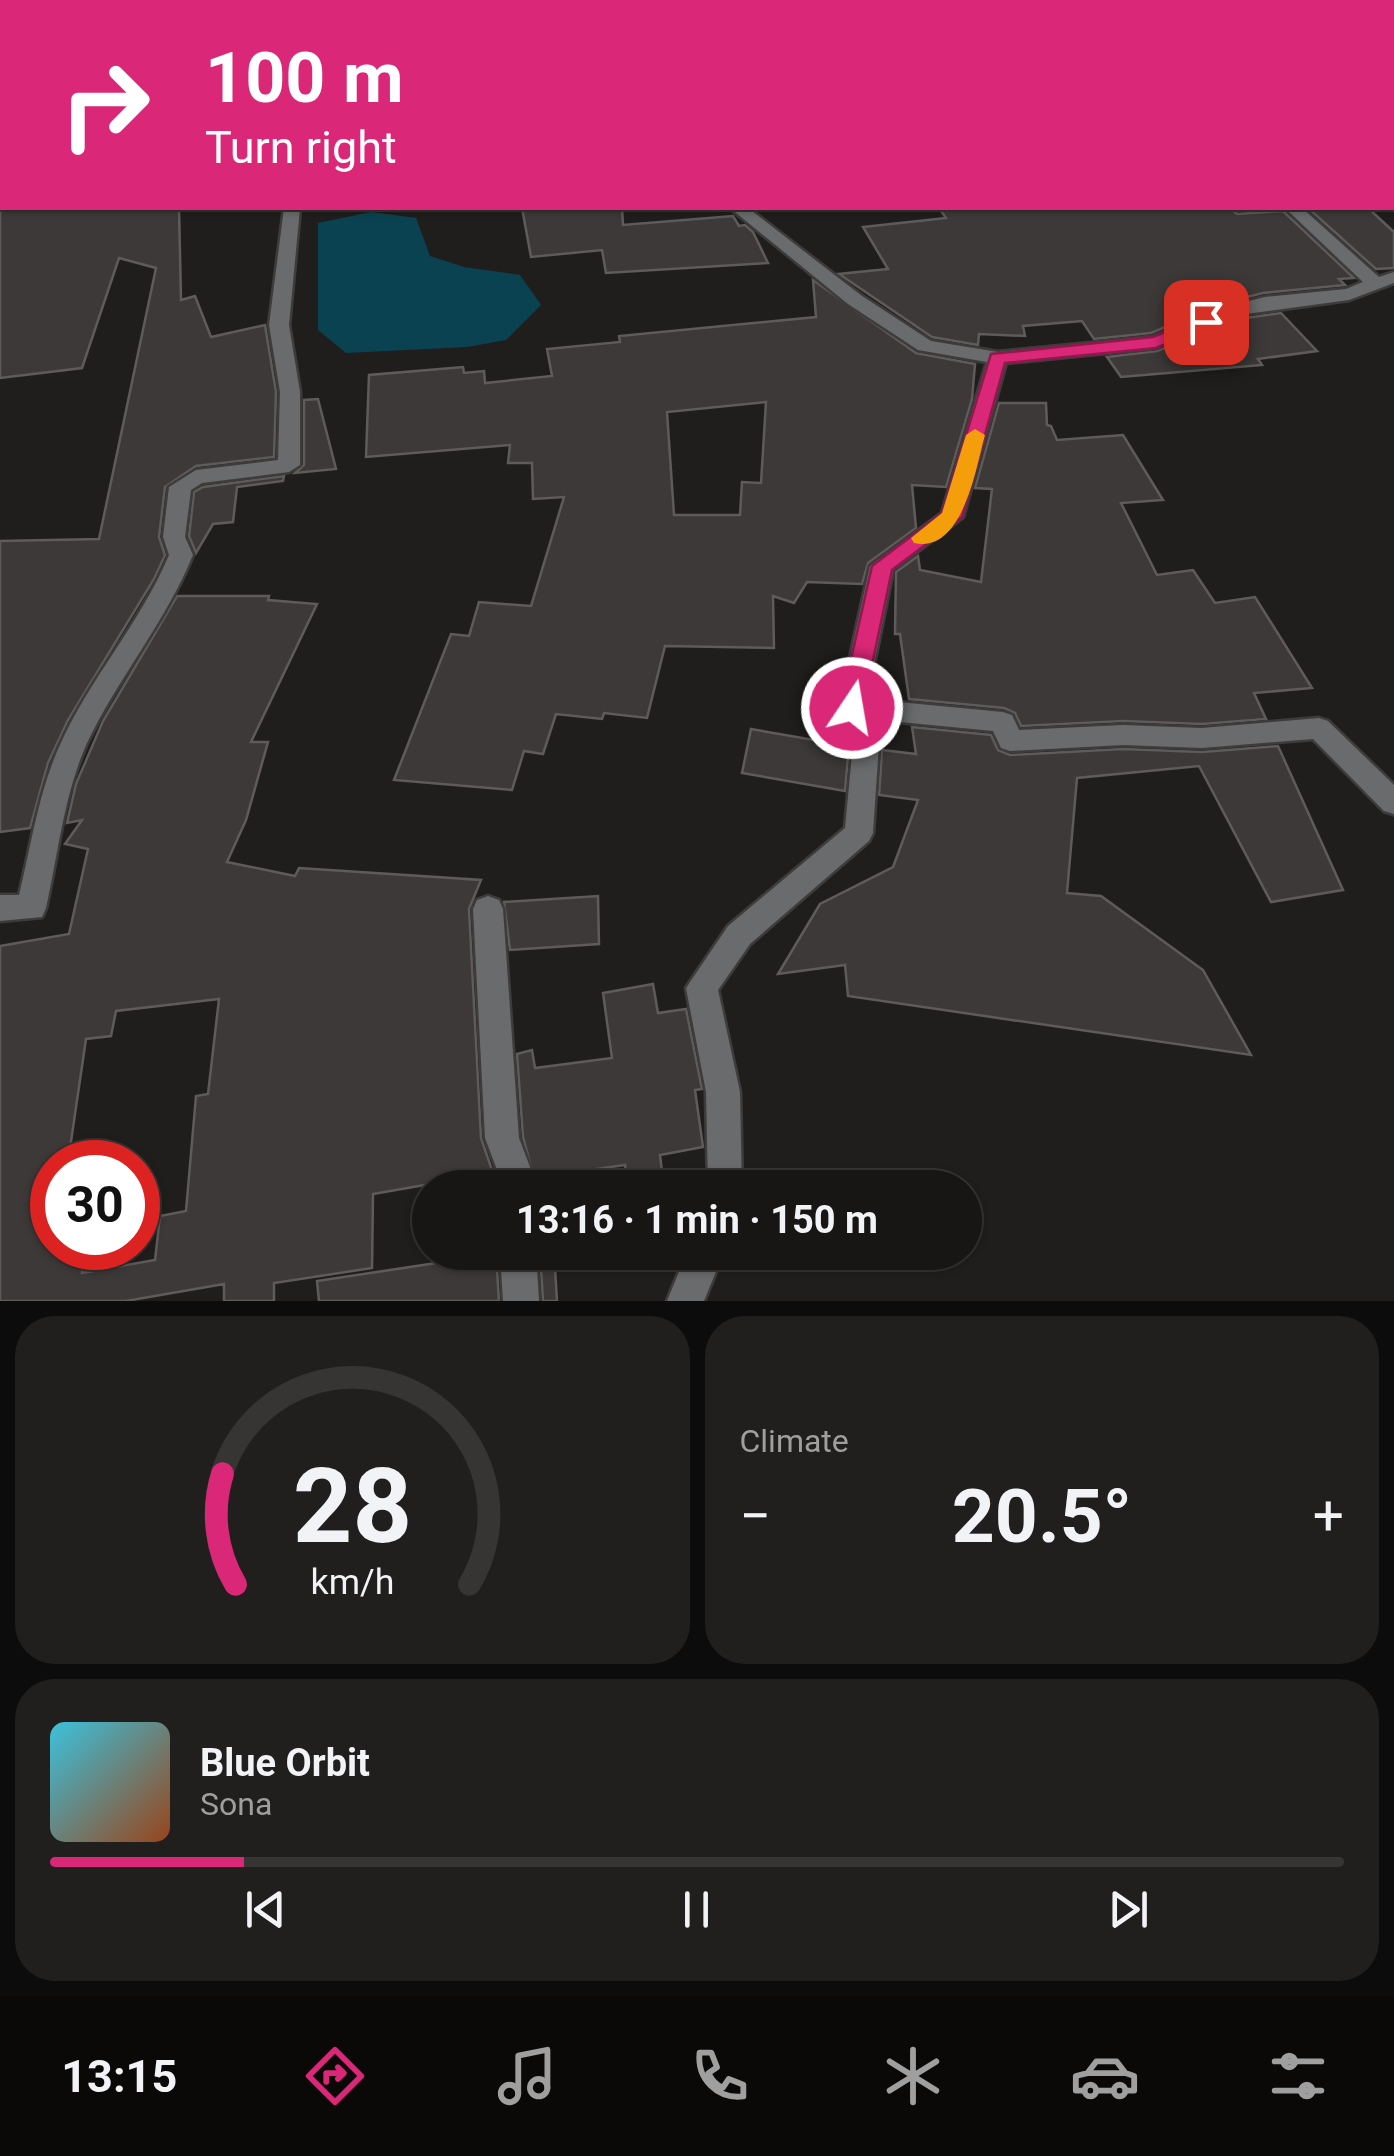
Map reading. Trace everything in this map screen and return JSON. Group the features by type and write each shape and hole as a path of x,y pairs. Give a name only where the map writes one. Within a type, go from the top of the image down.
{"street":[{"path":"0,908 31,908 65,762 80,729 142,638 166,594 181,555 174,537 180,487 196,477 289,465 290,392 279,324 292,210"},
{"path":"741,210 855,300 926,346 998,358 1156,342 1232,311 1264,303 1349,294 1385,280"},
{"path":"1296,210 1385,280"},
{"path":"725,1170 723,1092 702,988 738,935 860,833 866,744 852,708 882,566 952,517 998,358"},
{"path":"852,708 1003,722 1010,741 1123,735 1202,738 1319,728 1394,803"},
{"path":"488,909 502,1138 513,1170"},
{"path":"519,1270 521,1301"},
{"path":"685,1301 698,1270"}],"water":[{"path":"371,212 416,218 430,256 464,267 520,275 541,305 506,340 467,347 346,353 318,330 318,223"}],"building":[{"path":"0,210 179,210 181,300 195,296 211,337 265,325 276,392 274,457 196,466 165,487 159,537 165,555 154,579 68,720 48,763 30,828 0,832 0,541 99,539 156,268 119,258 82,368 0,378"},
{"path":"522,210 622,210 623,225 733,216 739,226 745,225 753,232 768,263 606,273 602,250 531,257"},
{"path":"940,210 1232,210 1237,214 1283,211 1354,278 1339,279 1345,285 1263,293 1224,303 1151,333 1094,339 1082,321 1023,326 1025,336 979,334 978,345 932,337 839,274 888,269 863,227 946,218"},
{"path":"1310,210 1370,210 1394,232 1394,268 1376,269"},
{"path":"813,280 916,353 975,364 972,399 946,487 912,485 916,528 868,563 862,584 807,582 794,603 773,596 774,648 665,646 647,718 604,713 602,719 556,714 543,754 524,751 512,790 394,780 451,634 469,636 479,602 531,606 564,497 533,499 532,463 508,463 510,445 366,457 369,375 463,367 464,373 484,371 485,383 552,376 547,349 620,342 619,336 816,317","holes":["766,402 761,483 742,482 740,515 674,515 667,412"]},
{"path":"1281,313 1317,351 1258,359 1262,365 1121,377 1107,357 1157,351 1239,319"},
{"path":"318,399 336,469 295,473 304,465 304,400"},
{"path":"999,403 1046,403 1047,425 1057,440 1123,435 1163,500 1121,503 1157,575 1193,570 1215,603 1255,597 1312,688 1254,693 1266,719 1202,724 1123,721 1021,726 1015,713 1004,708 909,699 900,634 895,634 896,572 918,556 920,570 981,582 992,489 975,488"},
{"path":"284,476 283,481 237,487 233,522 213,524 196,553 189,536 194,492 203,487"},
{"path":"177,596 269,596 268,600 317,604 251,742 268,742 246,820 227,862 295,876 299,868 481,880 469,909 481,1138 492,1170 412,1170 412,1187 373,1194 372,1268 274,1283 274,1301 224,1301 224,1284 126,1301 0,1301 0,946 69,934 88,849 65,844 82,820 67,823 76,784 103,721","holes":["219,999 208,1094 196,1096 186,1211 160,1216 160,1270 30,1270 30,1140 71,1140 86,1039 111,1036 116,1011"]},
{"path":"912,727 991,735 998,750 1010,755 1123,749 1202,752 1278,746 1343,890 1271,902 1199,766 1077,778 1067,893 1101,896 1203,970 1251,1055 848,996 845,965 778,974 820,904 893,867 918,800 879,795 882,750 916,754"},
{"path":"751,729 849,746 845,791 742,773"},
{"path":"598,896 599,944 510,950 504,902"},
{"path":"653,984 658,1013 686,1009 702,1089 695,1090 703,1147 660,1155 662,1170 626,1170 625,1165 590,1170 532,1170 523,1137 517,1054 532,1050 535,1068 612,1058 603,993"},
{"path":"412,1267 412,1270 497,1270 499,1301 319,1301 317,1281"},
{"path":"541,1270 555,1270 557,1301 543,1301"}],"slow traffic":[{"path":"922,538 952,517 975,435"}],"route":[{"path":"852,708 882,566 952,517 998,358 1156,342 1206,322"}]}
